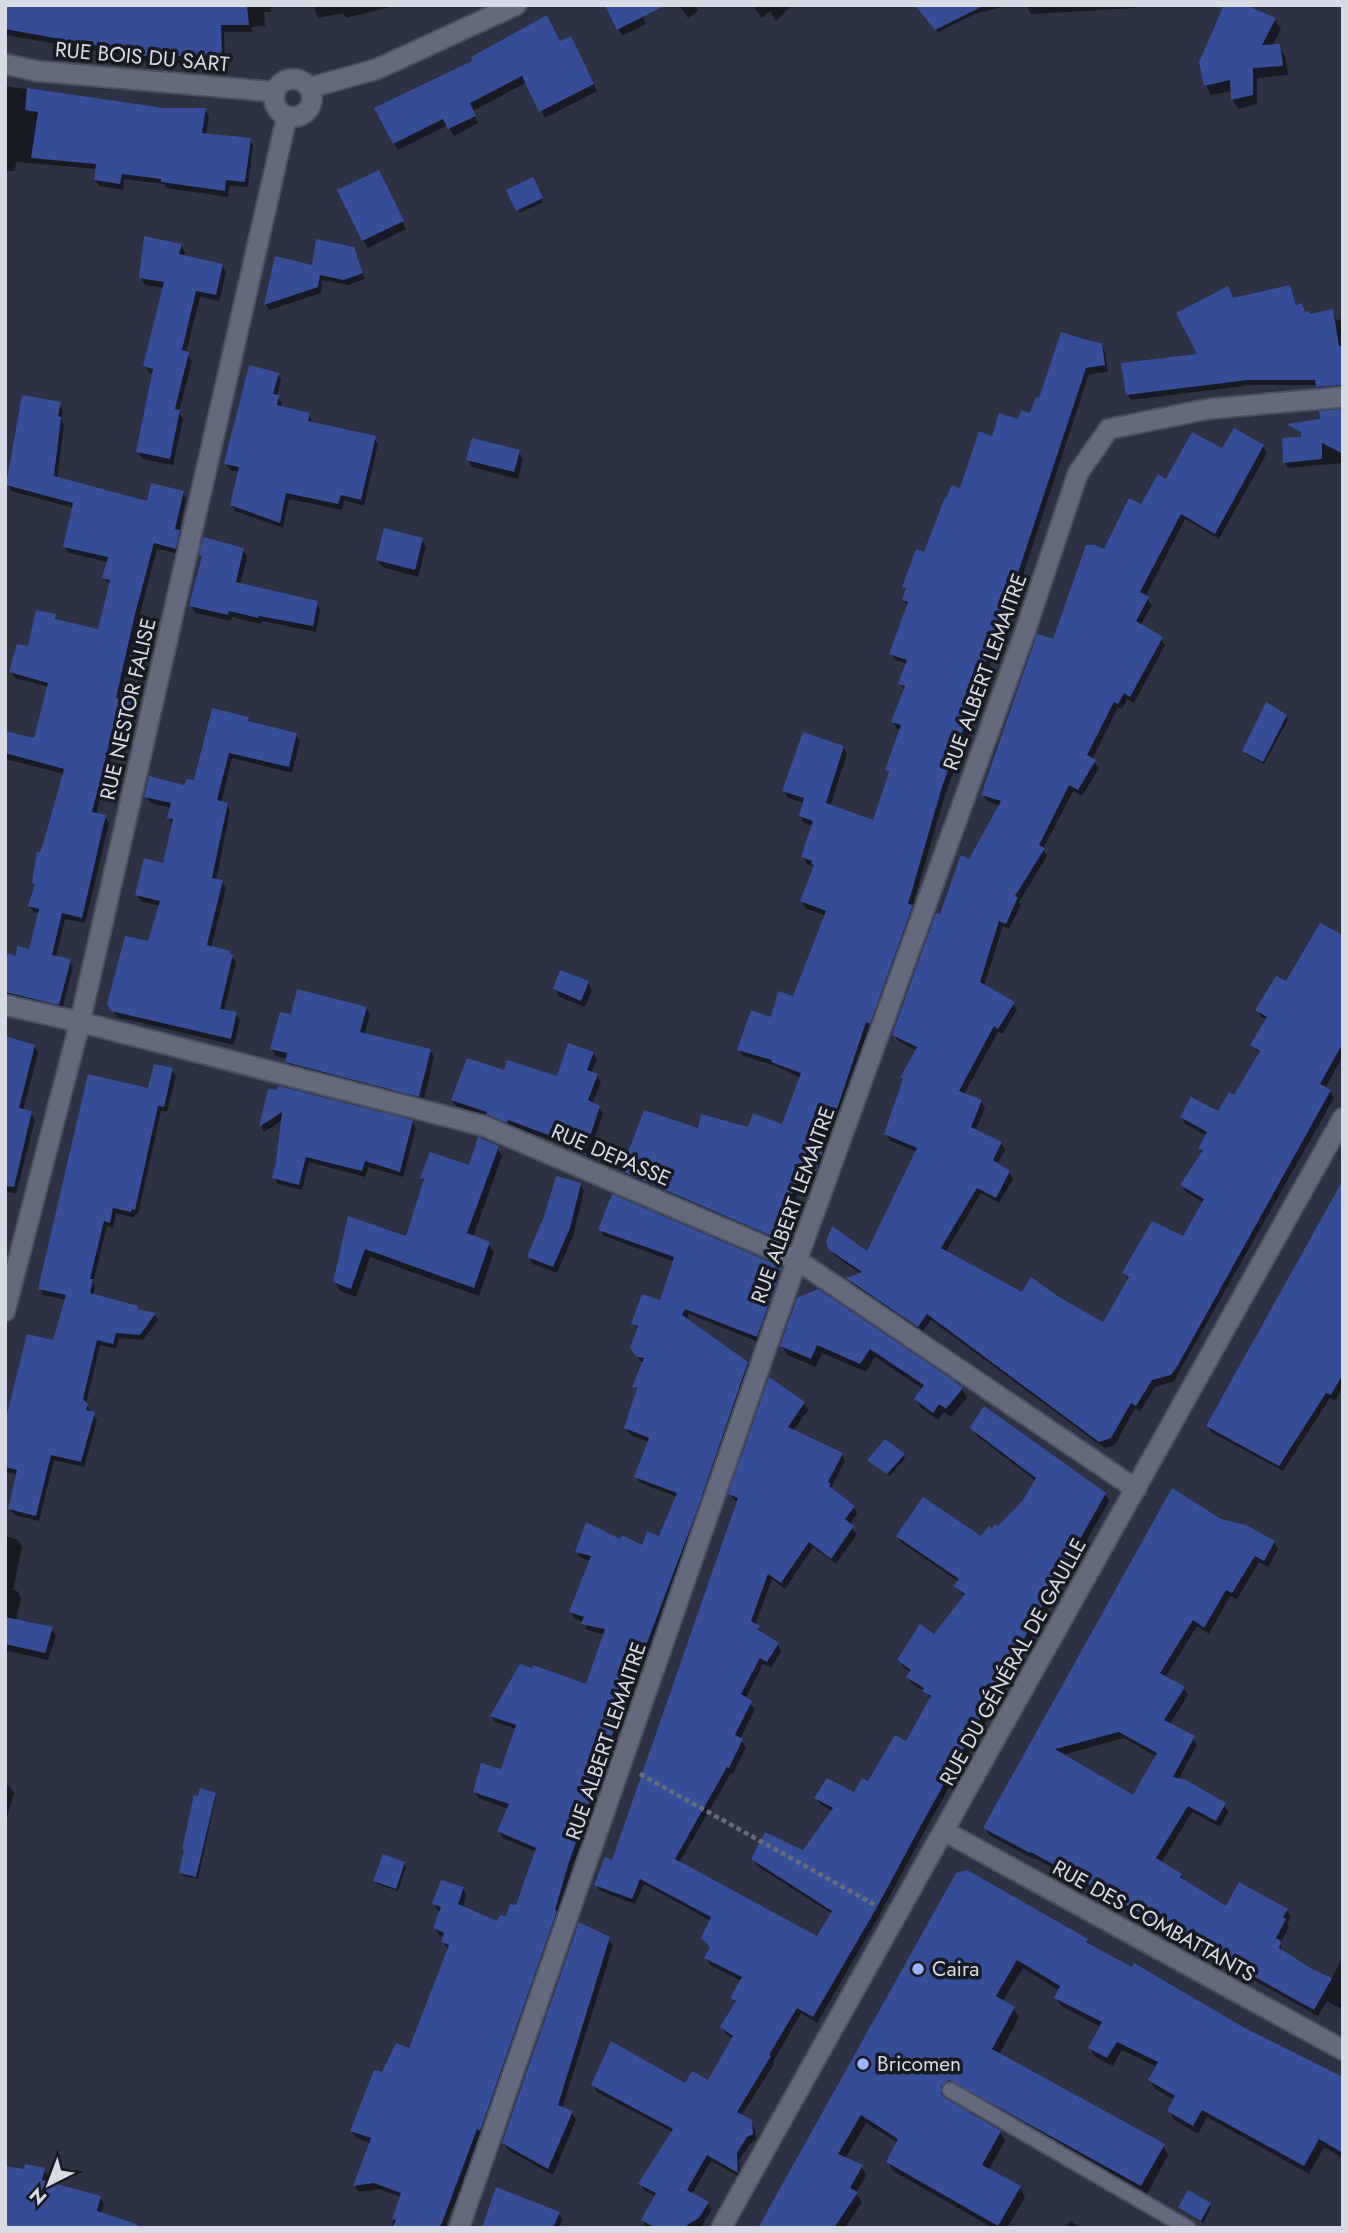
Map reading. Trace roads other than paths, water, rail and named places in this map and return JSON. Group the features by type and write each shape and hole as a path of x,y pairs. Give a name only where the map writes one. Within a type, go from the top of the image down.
{"street":[{"path":"309,88 377,69 516,5"},
{"name":"RUE BOIS DU SART","path":"5,64 36,71 275,92"},
{"path":"289,79 302,82 309,88 312,94 310,107 300,115 287,116 275,105 275,92 289,79"},
{"name":"RUE NESTOR FALISE","path":"5,1311 80,1022 287,116"},
{"name":"RUE ALBERT LEMAITRE","path":"459,2228 797,1259 1026,629 1078,473 1109,429 1208,409 1343,397"},
{"name":"RUE DEPASSE","path":"5,1005 484,1126 797,1259 1136,1489"},
{"name":"RUE DU GÉNÉRAL DE GAULLE","path":"721,2228 1343,1118"},
{"name":"RUE DES COMBATTANTS","path":"944,1831 1343,2050"}],"lane":[{"path":"950,2090 1188,2228"}],"place":[{"name":"Caira","path":"918,1969"},
{"name":"Bricomen","path":"863,2064"}]}
